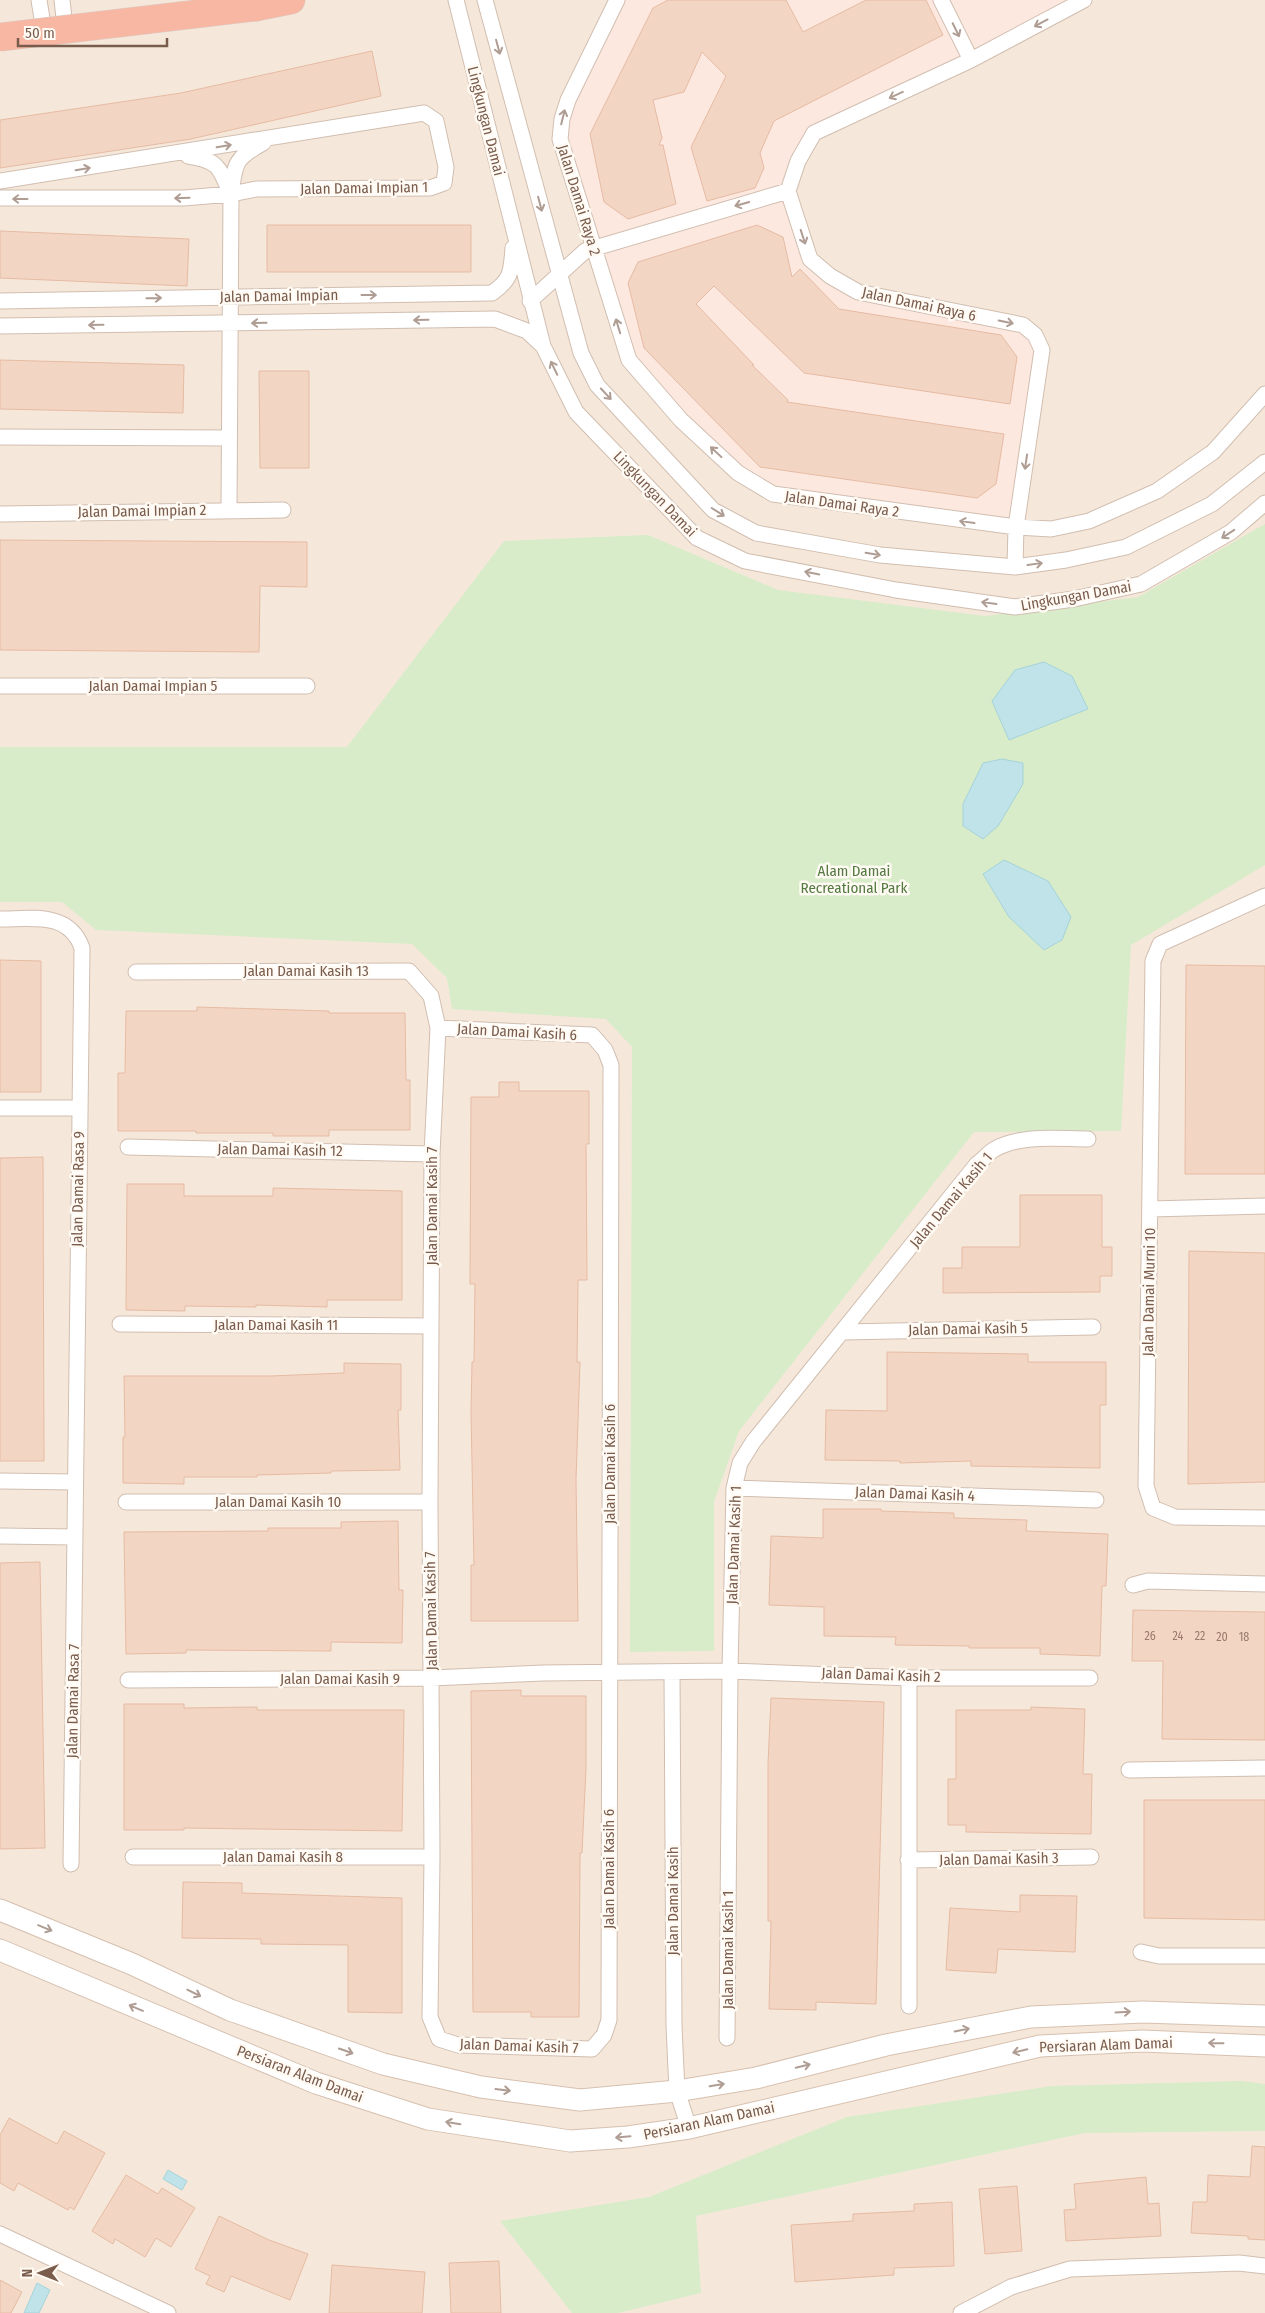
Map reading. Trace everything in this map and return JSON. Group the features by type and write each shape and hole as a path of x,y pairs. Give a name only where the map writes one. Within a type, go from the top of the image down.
{"highway":[{"path":"0,37 256,7 291,0"}],"street":[{"path":"39,0 44,31"},
{"path":"62,0 65,27"},
{"path":"0,37 221,0"},
{"name":"Lingkungan Damai","path":"456,0 530,301 543,346 576,412 697,538 745,561 896,590 1015,607 1074,599 1140,584 1231,532 1265,503"},
{"name":"Lingkungan Damai","path":"485,0 581,353 597,384 713,510 756,533 880,555 1014,567 1066,560 1126,547 1212,504 1265,462"},
{"name":"Jalan Damai Raya 2","path":"617,0 568,100 560,139 629,360 681,420 738,473 773,494 1016,527 1051,529 1089,522 1157,491 1213,452 1265,394"},
{"path":"941,0 970,60"},
{"path":"530,301 585,251 594,247 788,190 798,161 814,134 970,60 1084,0"},
{"name":"Jalan Damai Impian 1","path":"0,181 424,113 436,121 446,167 444,183 430,188 256,189 231,194 184,198 0,198"},
{"name":"Jalan Damai Impian 1","path":"231,194 234,168 243,154 272,138"},
{"name":"Jalan Damai Impian 1","path":"176,154 212,161 222,170 231,194"},
{"name":"Jalan Damai Raya 6","path":"788,190 810,259 830,276 858,292 1023,325 1035,335 1042,350 1016,527 1014,567"},
{"path":"228,510 231,194"},
{"name":"Jalan Damai Impian","path":"0,301 492,294 503,286 511,275 514,236"},
{"name":"Jalan Damai Impian","path":"0,326 230,324 495,318 527,331 543,346"},
{"path":"0,437 229,438"},
{"name":"Jalan Damai Impian 2","path":"0,514 283,510"},
{"name":"Jalan Damai Impian 5","path":"0,686 307,686"},
{"name":"Jalan Damai Murni 10","path":"1265,896 1160,944 1153,961 1146,1486 1153,1508 1175,1517 1265,1518"},
{"name":"Jalan Damai Rasa 9","path":"0,919 43,919 55,921 68,928 78,938 82,948 75,1537"},
{"name":"Jalan Damai Kasih 13","path":"136,972 409,971 431,996 438,1028"},
{"name":"Jalan Damai Kasih 7","path":"438,1028 432,1154 430,1502 432,1857 430,2017 439,2039 458,2045 592,2048"},
{"name":"Jalan Damai Kasih 6","path":"438,1028 592,1035 605,1050 611,1065 609,2020 604,2035 592,2048"},
{"path":"0,1108 79,1108"},
{"name":"Jalan Damai Kasih 1","path":"727,2038 730,1671 734,1488 740,1463 753,1442 844,1332 977,1164 995,1149 1038,1139 1088,1139"},
{"name":"Jalan Damai Kasih 12","path":"128,1147 432,1154"},
{"path":"1151,1209 1265,1206"},
{"name":"Jalan Damai Kasih 11","path":"120,1324 431,1326"},
{"name":"Jalan Damai Kasih 5","path":"844,1332 1093,1327"},
{"path":"0,1482 75,1482"},
{"name":"Jalan Damai Kasih 4","path":"734,1488 1096,1500"},
{"name":"Jalan Damai Kasih 10","path":"126,1502 430,1502"},
{"path":"0,1536 75,1537"},
{"name":"Jalan Damai Rasa 7","path":"71,1864 75,1537"},
{"path":"1133,1585 1148,1581 1265,1584"},
{"name":"Jalan Damai Kasih 2","path":"672,1672 730,1671 909,1678 1090,1678"},
{"name":"Jalan Damai Kasih 9","path":"128,1680 432,1678 672,1672"},
{"name":"Jalan Damai Kasih","path":"672,1672 674,2026 678,2091 689,2128"},
{"path":"908,2006 909,1678"},
{"path":"1129,1770 1265,1768"},
{"name":"Jalan Damai Kasih 8","path":"133,1857 432,1857"},
{"name":"Jalan Damai Kasih 3","path":"908,1860 1091,1857"},
{"name":"Persiaran Alam Damai","path":"0,1910 132,1964 230,2010 383,2064 481,2087 580,2100 678,2091 756,2078 886,2045 1031,2016 1143,2012 1265,2016"},
{"name":"Persiaran Alam Damai","path":"0,1950 316,2082 428,2119 570,2141 628,2137 689,2128 1040,2046 1142,2041 1265,2046"},
{"path":"1140,1952 1159,1956 1265,1956"},
{"path":"0,2234 168,2313"},
{"path":"961,2313 1011,2287 1070,2269 1239,2263 1265,2266"}],"shaded area":[{"path":"0,0 1265,0 1265,2313 0,2313"},
{"path":"626,0 1069,0 979,47 808,130 791,159 782,185 784,199 825,281 854,299 1019,331 1029,340 1034,351 1010,520 777,489 744,468 687,417 635,358 567,137 571,110 618,12"}],"green space":[{"name":"Alam Damai Recreational Park","path":"1265,524 1265,865 1131,945 1121,1131 974,1132 739,1431 714,1502 714,1651 630,1652 632,1047 606,1019 452,1009 447,978 412,944 96,930 62,902 0,902 0,747 347,747 504,541 648,535 778,590 985,616 1138,597"},
{"path":"1242,2081 1265,2084 1265,2131 1085,2133 696,2216 701,2293 618,2313 572,2313 500,2221 649,2197 847,2117 1052,2086"}],"water":[{"path":"1044,662 1072,676 1088,709 1009,740 992,701 1015,670"},
{"path":"1002,759 1023,763 1023,784 998,826 983,839 963,826 963,804 983,763"},
{"path":"1004,860 1048,881 1071,917 1062,940 1044,950 1009,917 983,874"},
{"path":"168,2170 187,2181 182,2190 163,2179"},
{"path":"37,2283 50,2290 39,2313 24,2313"}],"building":[{"path":"668,0 786,0 803,32 866,0 926,0 943,35 774,121 760,153 764,168 755,188 707,201 691,147 726,76 702,52 684,92 653,100 662,138 659,145 663,145 676,204 628,219 604,202 590,134 653,8"},
{"path":"372,51 381,96 191,139 0,168 0,120 181,93"},
{"path":"267,225 471,225 471,272 267,272"},
{"path":"757,225 783,237 792,277 800,269 839,309 1001,335 1017,357 1010,404 804,373 714,286 696,304 754,365 752,365 788,400 787,402 1004,434 996,484 977,498 760,467 644,348 628,283 638,262"},
{"path":"0,231 189,239 187,286 0,278"},
{"path":"0,360 184,365 183,413 0,409"},
{"path":"259,371 309,371 309,468 260,468"},
{"path":"0,540 307,542 307,587 260,586 259,652 0,650"},
{"path":"0,960 41,961 41,1092 0,1092"},
{"path":"1186,965 1265,966 1265,1174 1185,1174"},
{"path":"197,1007 329,1011 329,1013 405,1013 406,1080 410,1080 410,1130 329,1130 329,1136 273,1136 273,1133 196,1133 196,1131 118,1131 118,1073 125,1073 126,1011 197,1011"},
{"path":"499,1082 519,1082 519,1091 589,1091 589,1144 586,1144 587,1280 578,1280 577,1362 580,1362 576,1479 578,1621 471,1621 471,1565 474,1565 471,1413 475,1284 470,1284 471,1097 499,1097"},
{"path":"43,1157 44,1461 0,1461 0,1158"},
{"path":"127,1184 184,1184 184,1196 273,1196 273,1188 402,1191 402,1300 327,1300 327,1307 185,1306 185,1311 126,1310"},
{"path":"1020,1195 1102,1195 1102,1247 1112,1247 1112,1276 1100,1276 1100,1292 943,1293 943,1268 962,1268 962,1247 1020,1247"},
{"path":"1189,1251 1265,1253 1265,1482 1188,1484"},
{"path":"887,1352 1028,1354 1028,1362 1106,1362 1106,1405 1100,1405 1100,1468 971,1466 971,1461 900,1463 900,1461 825,1460 826,1410 887,1411"},
{"path":"344,1363 401,1364 401,1410 398,1410 400,1470 331,1471 331,1473 257,1475 257,1477 184,1477 184,1484 123,1483 123,1437 125,1437 124,1376 270,1376 344,1373"},
{"path":"823,1509 881,1509 881,1511 954,1513 954,1518 1027,1520 1026,1531 1108,1534 1106,1586 1102,1586 1100,1656 1040,1654 1040,1648 895,1645 896,1637 824,1636 824,1607 769,1605 771,1536 823,1538"},
{"path":"398,1521 399,1590 403,1590 402,1643 331,1642 331,1651 186,1650 186,1653 126,1654 124,1532 268,1531 268,1528 341,1528 341,1522"},
{"path":"40,1562 45,1848 0,1849 0,1563"},
{"path":"1133,1610 1265,1612 1265,1740 1162,1739 1163,1661 1132,1661"},
{"path":"521,1690 521,1696 586,1696 586,1768 582,1853 580,1853 579,2017 531,2017 531,2012 473,2012 471,1691"},
{"path":"771,1698 884,1702 876,2004 816,2002 816,2010 769,2009 771,1921 768,1921 768,1764"},
{"path":"124,1704 184,1704 184,1708 257,1707 257,1710 404,1710 402,1831 184,1828 184,1830 124,1830"},
{"path":"1031,1707 1085,1709 1083,1774 1092,1774 1091,1834 966,1832 966,1825 948,1825 948,1779 956,1779 956,1710 1031,1710"},
{"path":"1144,1800 1265,1800 1265,1920 1144,1918"},
{"path":"183,1882 242,1883 242,1893 402,1898 402,2013 348,2012 348,1945 261,1944 261,1939 182,1938"},
{"path":"1020,1895 1077,1896 1075,1952 998,1949 996,1973 946,1970 950,1908 1020,1912"},
{"path":"9,2118 57,2144 64,2131 105,2153 74,2210 70,2207 68,2210 18,2183 14,2191 0,2183 0,2135"},
{"path":"1252,2146 1265,2147 1265,2240 1248,2239 1248,2236 1191,2233 1193,2202 1207,2202 1208,2175 1250,2177"},
{"path":"126,2175 158,2194 162,2188 195,2208 171,2247 156,2238 145,2257 115,2239 113,2244 92,2231"},
{"path":"1146,2177 1148,2204 1159,2203 1161,2236 1066,2241 1064,2210 1076,2209 1074,2184"},
{"path":"1017,2186 1022,2251 985,2254 979,2189"},
{"path":"952,2202 954,2266 894,2268 894,2275 795,2282 791,2225 853,2221 853,2214 914,2211 914,2204"},
{"path":"219,2216 269,2240 308,2254 290,2300 231,2276 224,2292 206,2284 210,2276 195,2269"},
{"path":"499,2261 501,2313 451,2313 449,2263"},
{"path":"332,2265 425,2272 422,2313 329,2313"},
{"path":"0,2280 22,2292 11,2313 0,2313"}]}
